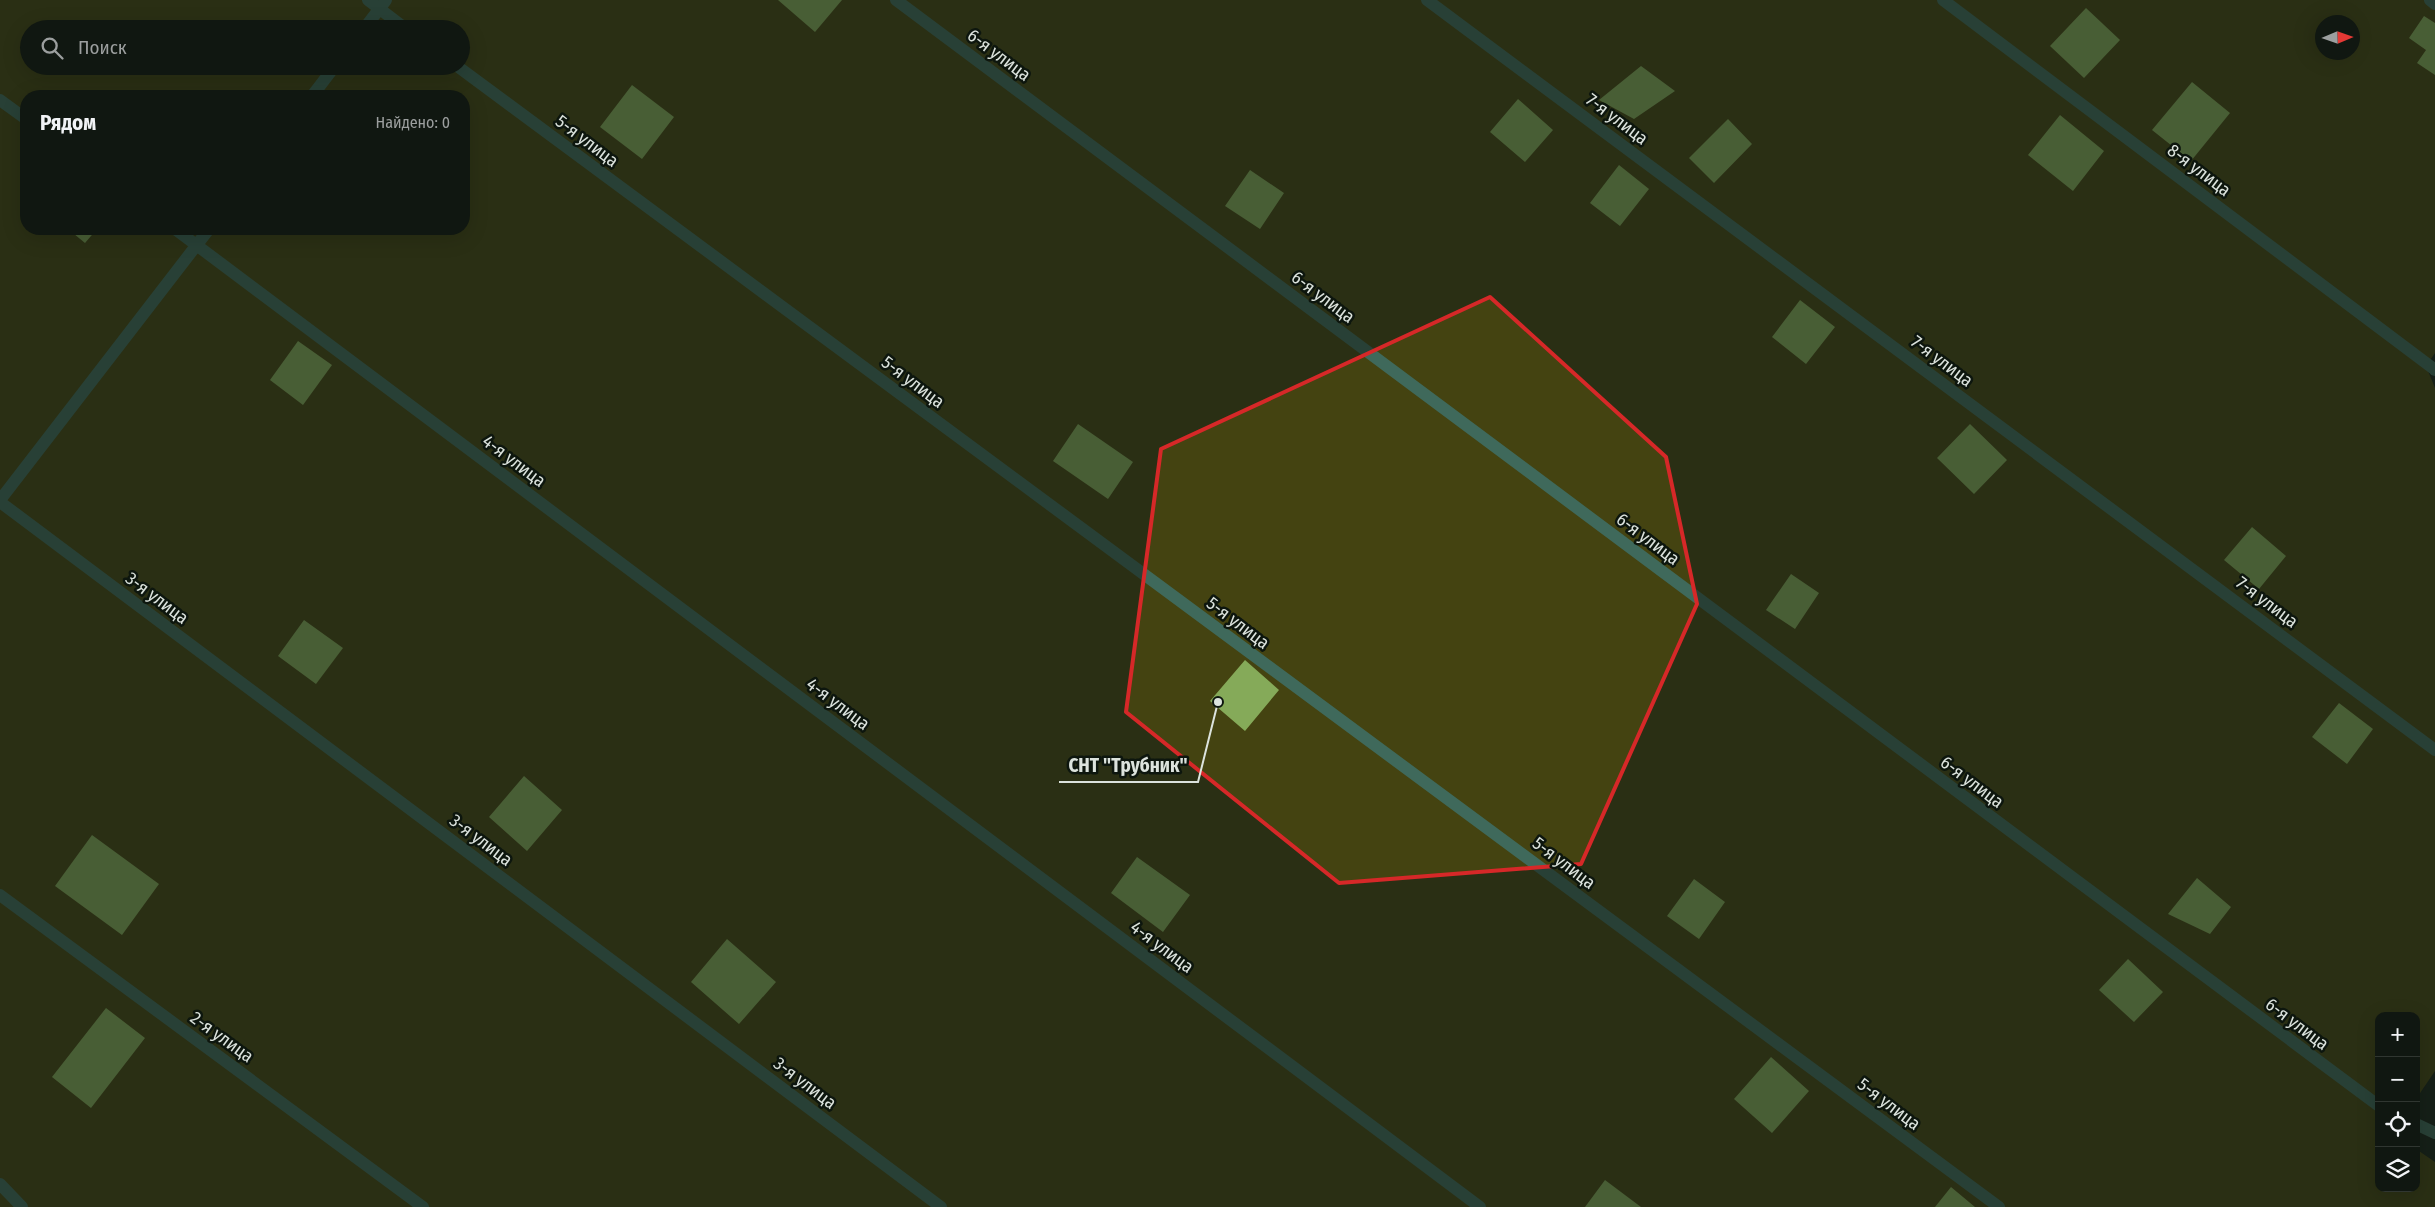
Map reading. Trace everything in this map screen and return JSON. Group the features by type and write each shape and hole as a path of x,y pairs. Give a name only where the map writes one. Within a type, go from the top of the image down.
{"lane":[{"path":"368,0 383,4 398,20"},
{"name":"6-я улица","path":"896,0 2375,1103"},
{"name":"7-я улица","path":"1427,0 2435,750"},
{"name":"8-я улица","path":"1943,0 2435,369"},
{"path":"2430,0 2435,4"},
{"path":"371,20 383,4"},
{"path":"317,90 328,75"},
{"name":"5-я улица","path":"469,75 1999,1207"},
{"path":"0,100 20,115"},
{"name":"4-я улица","path":"183,235 1480,1207"},
{"path":"0,501 204,235"},
{"name":"3-я улица","path":"0,501 941,1207"},
{"name":"2-я улица","path":"0,895 423,1207"},
{"path":"2420,1126 2435,1132"},
{"path":"0,1184 22,1207"}],"highlighted area":[{"path":"1490,297 1666,457 1697,604 1581,864 1339,883 1126,712 1161,449"}],"shaded area":[{"path":"0,0 2435,0 2435,353 2426,366 2435,388 2435,1071 2420,1093 2420,1012 2375,1012 2375,1192 2420,1192 2420,1152 2435,1162 2435,1207 0,1207"}],"building":[{"path":"778,0 842,0 815,32"},
{"path":"2086,8 2120,40 2084,78 2050,46"},
{"path":"2424,16 2435,23 2435,75 2417,63 2426,50 2409,38"},
{"path":"1641,66 1675,91 1634,119 1599,100"},
{"path":"2192,82 2230,113 2191,161 2152,130"},
{"path":"632,85 674,117 642,159 600,127"},
{"path":"1518,99 1553,130 1525,162 1490,132"},
{"path":"2060,115 2104,151 2073,191 2028,155"},
{"path":"1728,119 1752,144 1714,183 1689,158"},
{"path":"1619,165 1649,189 1620,226 1590,203"},
{"path":"1250,170 1284,193 1260,229 1225,206"},
{"path":"75,235 92,235 85,243"},
{"path":"1800,300 1835,327 1806,364 1772,337"},
{"path":"298,341 332,365 303,405 270,380"},
{"path":"1078,424 1133,462 1108,499 1053,461"},
{"path":"1970,424 2007,460 1974,494 1937,458"},
{"path":"2252,527 2286,556 2259,589 2224,560"},
{"path":"1791,574 1819,593 1795,629 1766,610"},
{"path":"304,620 343,648 316,684 278,656"},
{"path":"1245,660 1279,690 1245,731 1210,701"},
{"path":"2339,703 2373,729 2347,764 2312,737"},
{"path":"524,776 562,810 527,851 489,817"},
{"path":"92,835 159,884 122,935 55,886"},
{"path":"1137,857 1190,895 1163,932 1111,893"},
{"path":"2197,878 2231,907 2210,934 2168,914"},
{"path":"1694,879 1725,902 1699,939 1667,916"},
{"path":"727,939 776,982 739,1024 691,982"},
{"path":"2128,959 2163,992 2134,1022 2099,990"},
{"path":"106,1008 145,1038 91,1108 52,1077"},
{"path":"1771,1057 1809,1091 1772,1133 1734,1099"},
{"path":"1605,1180 1641,1207 1585,1207"},
{"path":"1951,1187 1975,1207 1935,1207"}],"place":[{"name":"СНТ \"Трубник\"","path":"1218,702"}]}
